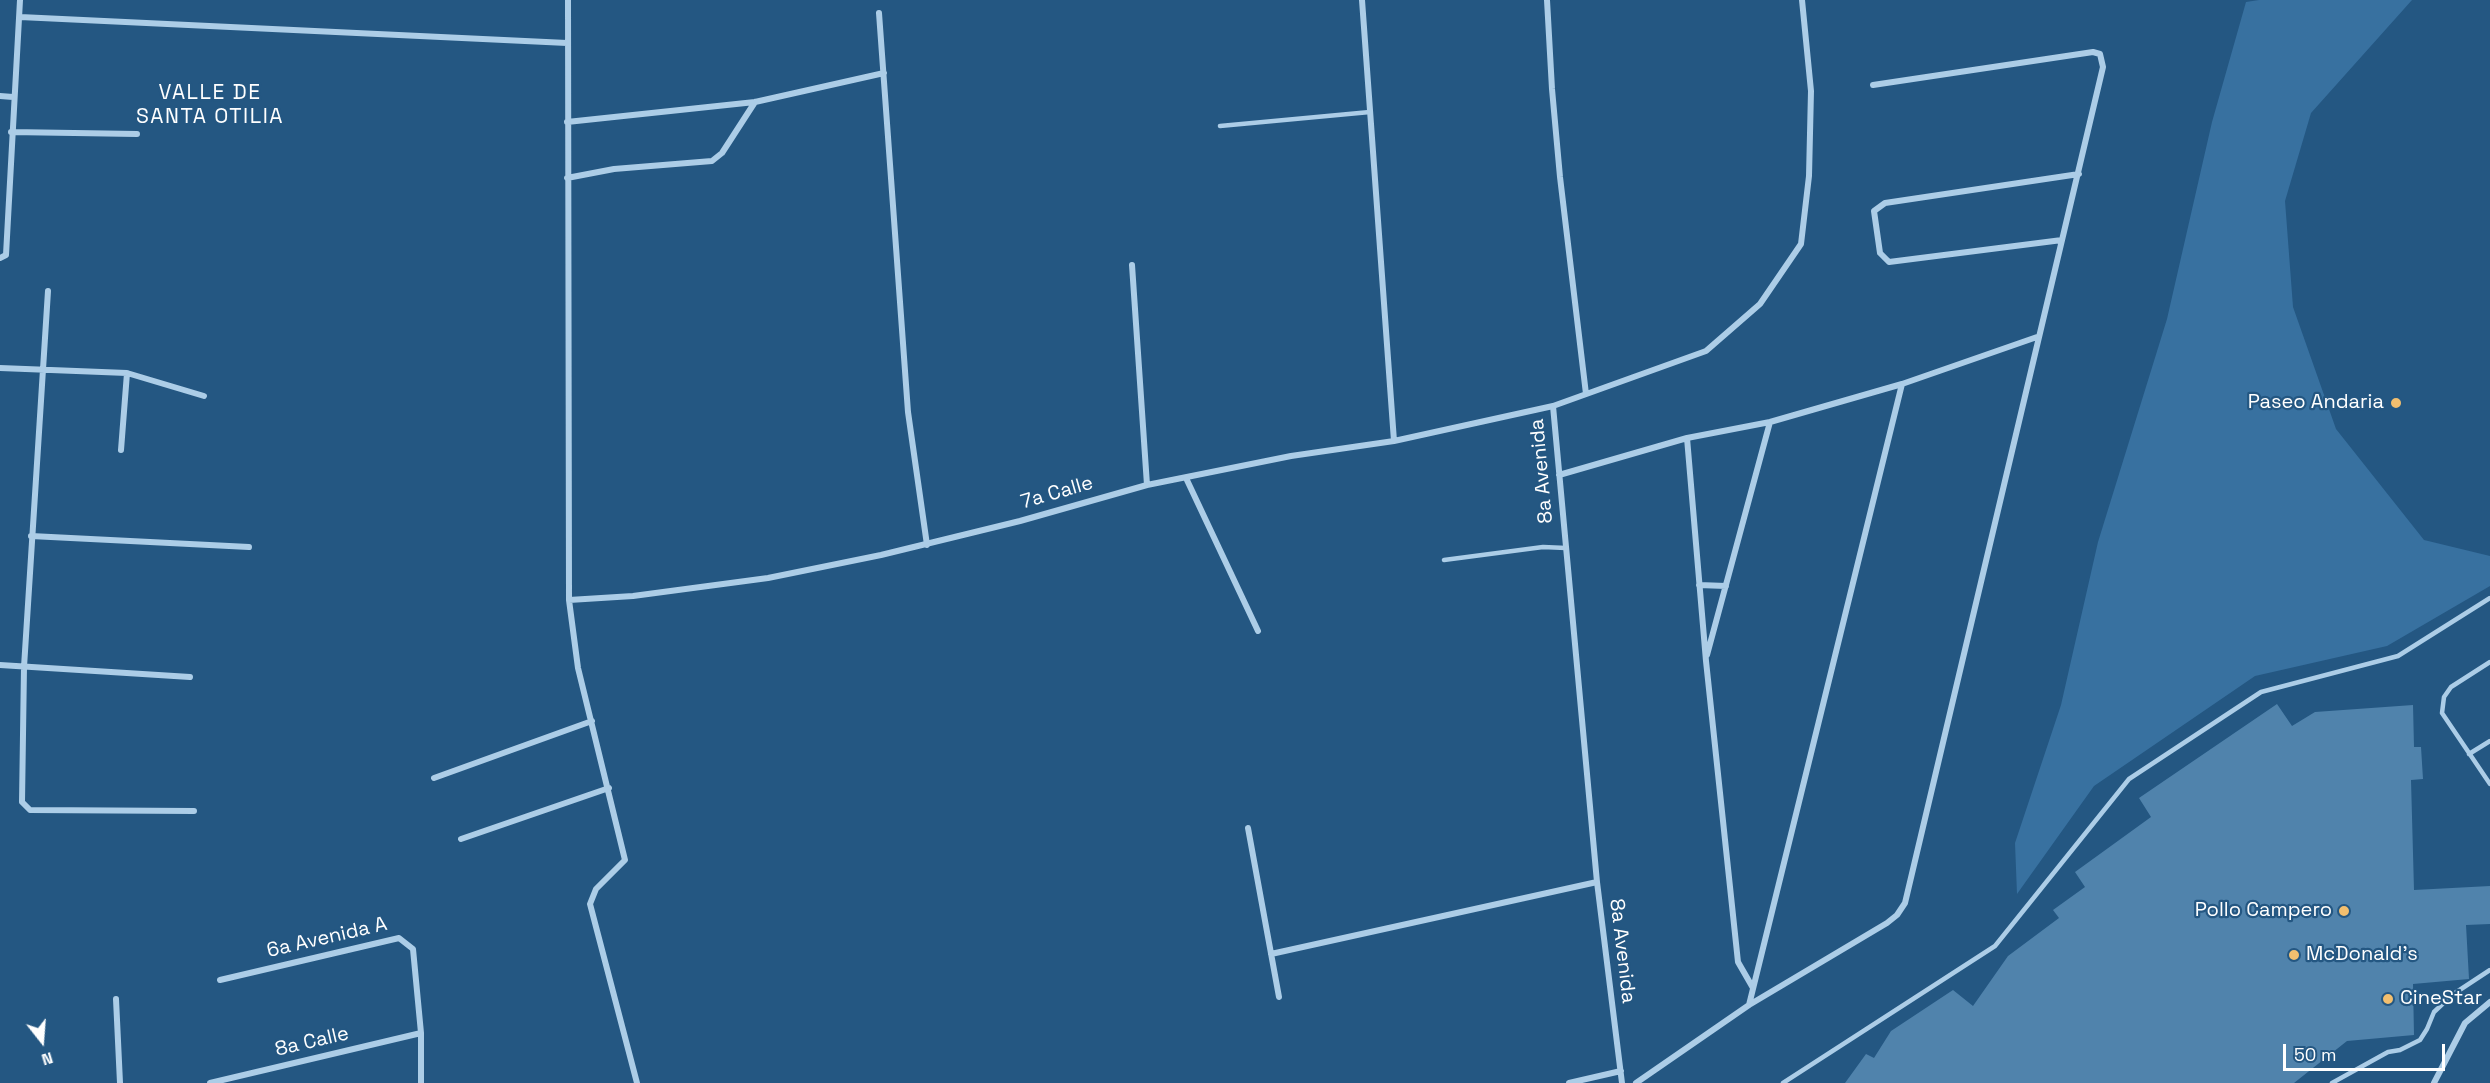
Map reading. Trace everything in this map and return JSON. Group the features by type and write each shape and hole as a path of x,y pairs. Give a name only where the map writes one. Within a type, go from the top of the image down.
{"street":[{"path":"0,258 6,255 20,0"},
{"path":"568,0 569,600 578,668 625,860 596,889 590,904 637,1083"},
{"path":"1362,0 1394,441"},
{"path":"1547,0 1559,166 1586,394"},
{"name":"8a Avenida","path":"1622,1083 1597,882 1553,406 1707,351 1760,304 1801,244 1809,176 1811,91 1802,0"},
{"path":"879,13 908,412 927,545"},
{"path":"20,17 567,43"},
{"path":"1636,1083 1749,1005 1887,923 1897,915 1905,903 2037,337 2079,174 2103,67 2100,54 2093,52 1873,85"},
{"path":"567,122 754,102 884,73"},
{"path":"0,96 13,97"},
{"path":"567,178 614,169 712,161 722,153 754,102"},
{"path":"11,132 137,134"},
{"path":"2062,240 1888,262 1880,253 1874,210 1885,203 2079,174"},
{"path":"1132,265 1147,485"},
{"path":"48,291 24,667 22,802 30,810 194,811"},
{"path":"1559,475 1687,438 1770,422 1902,384 2037,337"},
{"path":"0,368 127,373 204,396"},
{"path":"122,450 127,373"},
{"path":"1749,1005 1902,384"},
{"name":"7a Calle","path":"569,600 633,596 768,578 927,545 1147,485 1291,456 1394,441 1553,406"},
{"path":"1706,661 1770,422"},
{"path":"1687,438 1706,661 1738,962 1753,989"},
{"path":"1186,478 1258,631"},
{"path":"31,536 249,547"},
{"path":"1699,585 1726,586"},
{"path":"0,665 190,677"},
{"path":"434,778 592,721"},
{"path":"460,839 609,788"},
{"path":"1248,828 1279,997"},
{"path":"1271,954 1597,882"},
{"name":"6a Avenida A","path":"220,980 399,938 413,949 421,1033 421,1083"},
{"path":"116,999 120,1083"},
{"path":"2434,1083 2464,1023 2490,1002"},
{"name":"8a Calle","path":"210,1083 421,1033"},
{"path":"1569,1083 1621,1071"}],"lane":[{"path":"1220,126 1370,112"},
{"path":"1444,560 1543,547 1566,548"},
{"path":"1783,1083 1995,946 2129,779 2261,692 2398,656 2490,598"},
{"path":"2490,662 2451,687 2444,697 2442,712 2490,784"},
{"path":"2469,754 2490,741"},
{"path":"2332,1083 2388,1052 2400,1050 2420,1040 2434,1012 2452,994 2490,970"}],"shaded area":[{"path":"2259,0 2412,0 2311,113 2285,201 2293,307 2336,429 2424,540 2490,556 2490,586 2387,646 2255,676 2094,786 2017,894 2015,843 2061,705 2098,542 2167,319 2212,122 2246,2"}],"building":[{"path":"2277,704 2292,726 2315,712 2413,705 2414,747 2421,747 2423,779 2411,780 2414,890 2490,886 2490,924 2466,925 2469,979 2413,984 2414,1035 2347,1041 2294,1083 1845,1083 1866,1054 1874,1058 1891,1031 1953,990 1973,1006 2008,956 2059,918 2053,910 2085,887 2075,872 2151,817 2139,798"}],"place":[{"name":"Paseo Andaria","path":"2396,403"},
{"name":"Pollo Campero","path":"2344,911"},
{"name":"McDonald's","path":"2294,955"},
{"name":"CineStar","path":"2388,999"}],"district":[{"name":"VALLE DE SANTA OTILIA","path":"210,105"}]}
